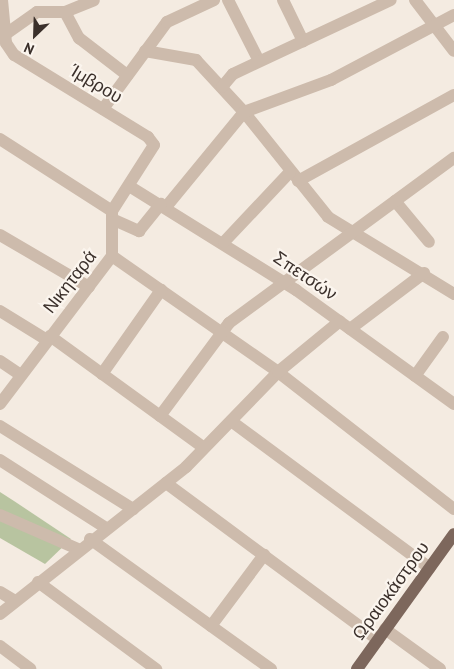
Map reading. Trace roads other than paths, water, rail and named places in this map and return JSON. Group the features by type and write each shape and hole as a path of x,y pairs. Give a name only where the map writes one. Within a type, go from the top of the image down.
{"main road":[{"name":"Ωραιοκάστρου","path":"357,669 454,534"}],"street":[{"path":"2,36 42,6 65,12 94,0"},
{"path":"102,109 166,22 214,0"},
{"path":"228,0 260,61"},
{"path":"283,0 303,41"},
{"path":"222,87 233,74 391,0"},
{"path":"415,0 454,50"},
{"name":"Ίμβρου","path":"2,9 2,36 14,55 148,137 154,145 129,186"},
{"path":"65,12 78,38 127,75"},
{"path":"0,139 112,215 139,231 244,112 331,80 454,15"},
{"path":"145,51 196,60 244,112 294,177 328,217 351,233 424,273 454,294"},
{"path":"224,242 294,177 454,95"},
{"path":"160,416 220,330 395,201 453,161"},
{"path":"112,215 129,186"},
{"name":"Σπετσών","path":"129,186 224,242 284,282 454,404"},
{"path":"395,201 429,242"},
{"name":"Νικηταρά","path":"0,404 48,338 112,256 112,215"},
{"path":"0,235 88,287"},
{"path":"112,256 278,372 454,509"},
{"path":"350,329 424,273"},
{"path":"102,374 161,290"},
{"path":"0,311 48,338 102,374 204,448"},
{"path":"0,614 90,539 166,483 232,421 278,372 340,321"},
{"path":"416,376 442,337"},
{"path":"0,361 21,374"},
{"path":"232,421 430,568"},
{"path":"0,426 133,509"},
{"path":"0,460 106,528"},
{"path":"166,483 264,555 382,634 440,669"},
{"path":"0,515 78,549"},
{"path":"90,539 271,669"},
{"path":"211,626 264,555"},
{"path":"38,582 156,669"},
{"path":"0,592 15,601"},
{"path":"0,646 30,669"}]}
